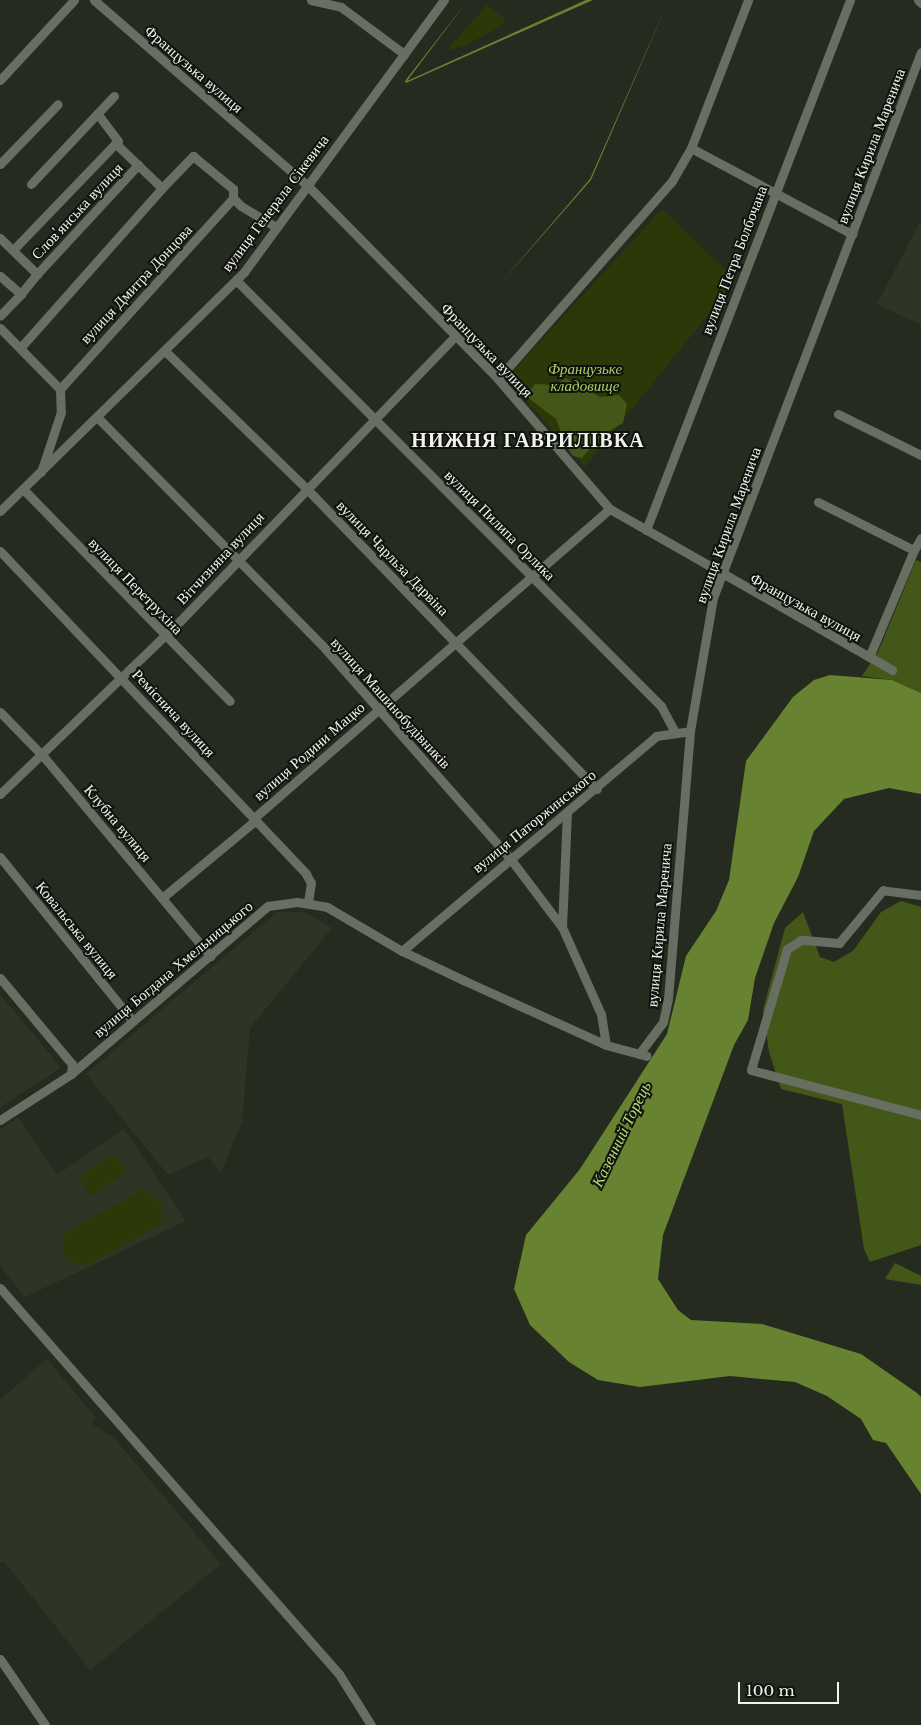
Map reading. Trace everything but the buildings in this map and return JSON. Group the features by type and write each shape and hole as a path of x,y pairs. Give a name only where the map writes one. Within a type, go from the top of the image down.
{"street":[{"path":"0,80 74,0"},
{"name":"Французька вулиця","path":"94,0 306,184 498,379 610,509 721,576 892,670"},
{"path":"311,0 342,4 404,54"},
{"name":"вулиця Генерала Сікевича","path":"0,510 98,418 236,280 444,0"},
{"path":"498,379 672,181 691,148 748,0"},
{"name":"вулиця Петра Болбочана","path":"646,530 850,0"},
{"name":"вулиця Кирила Маренича","path":"643,1055 663,1022 668,999 690,731 713,598 921,52"},
{"path":"31,184 114,96"},
{"path":"0,164 58,104"},
{"path":"13,250 118,141 114,132 98,114"},
{"path":"115,144 162,188"},
{"path":"691,148 852,234"},
{"path":"20,347 193,156 233,189 233,198 252,215 276,227"},
{"name":"Слов'янська вулиця","path":"0,316 138,165"},
{"name":"вулиця Дмитра Донцова","path":"60,389 233,198"},
{"name":"Слов'янська вулиця","path":"0,238 37,274"},
{"path":"0,276 21,294"},
{"name":"вулиця Пилипа Орлика","path":"236,280 661,706 674,730"},
{"path":"0,328 60,389 61,412 41,472"},
{"name":"Вітчизняна вулиця","path":"0,794 43,756 164,636 239,560 305,487 375,419 455,336"},
{"name":"вулиця Чарльза Дарвіна","path":"165,352 305,487 597,789"},
{"path":"838,414 921,455"},
{"name":"вулиця Машинобудівників","path":"98,418 239,560 379,709 509,857 562,928 601,1014 606,1045"},
{"name":"вулиця Перетрухіна","path":"23,489 164,636 230,701"},
{"path":"818,502 914,550"},
{"name":"вулиця Родини Мацко","path":"162,898 610,509"},
{"path":"869,657 914,550 921,538"},
{"name":"Реміснича вулиця","path":"0,551 306,874 311,883 308,902"},
{"name":"Клубна вулиця","path":"0,712 43,756 210,956"},
{"name":"вулиця Паторжинського","path":"402,952 509,857 568,814 656,736 674,730 690,731"},
{"path":"562,928 568,814"},
{"name":"Ковальська вулиця","path":"0,857 133,1021"},
{"path":"921,895 883,890 840,943 801,940 787,949 751,1070 921,1115"},
{"name":"вулиця Богдана Хмельницького","path":"0,1120 71,1074 268,906 308,902 327,907 402,952 606,1045 643,1055"},
{"path":"0,978 72,1064 71,1074"},
{"path":"0,1288 339,1674 371,1725"},
{"path":"0,1659 44,1725"}],"shaded area":[{"path":"921,220 921,325 877,304"},
{"path":"565,378 600,397 619,395 627,404 623,423 601,436 582,458 573,456 566,446 556,419 526,396 535,384 555,385"},
{"path":"916,560 921,562 921,693 892,680 862,676 878,652"},
{"path":"901,901 921,907 921,1245 870,1262 864,1249 842,1104 781,1089 769,1052 763,1010 785,928 803,912 820,957 834,962 853,951 881,912"},
{"path":"277,912 304,912 332,928 250,1028 242,1122 221,1173 208,1157 168,1175 86,1074"},
{"path":"0,994 61,1068 0,1107"},
{"path":"18,1117 57,1175 124,1129 186,1221 25,1297 0,1266 0,1130"},
{"path":"895,1263 921,1276 921,1285 885,1279"},
{"path":"47,1359 96,1418 91,1423 114,1438 221,1564 90,1670 4,1561 0,1563 0,1400"}],"green space":[{"path":"487,5 504,18 504,24 469,44 446,51"},
{"name":"Французьке кладовище","path":"662,209 736,280 585,467 509,381 514,370"},
{"path":"114,1154 127,1172 91,1196 79,1177"},
{"path":"144,1189 162,1203 161,1224 85,1266 66,1260 62,1241 67,1232"}],"water":[{"path":"468,0 407,81 586,0 593,0 406,83 405,81"},
{"path":"669,0 591,180 499,285 590,179"},
{"name":"Казенний Торець","path":"830,675 892,680 921,693 921,794 889,788 844,799 814,831 798,877 774,923 755,978 748,1020 734,1045 663,1235 658,1279 678,1310 691,1320 762,1324 861,1354 917,1393 921,1397 921,1494 886,1443 873,1440 861,1419 827,1396 795,1382 730,1376 640,1387 598,1380 569,1362 530,1325 514,1289 526,1235 580,1169 667,1034 686,956 716,911 729,880 746,761 793,697 814,680"}],"district":[{"name":"НИЖНЯ ГАВРИЛІВКА","path":"528,440"}]}
